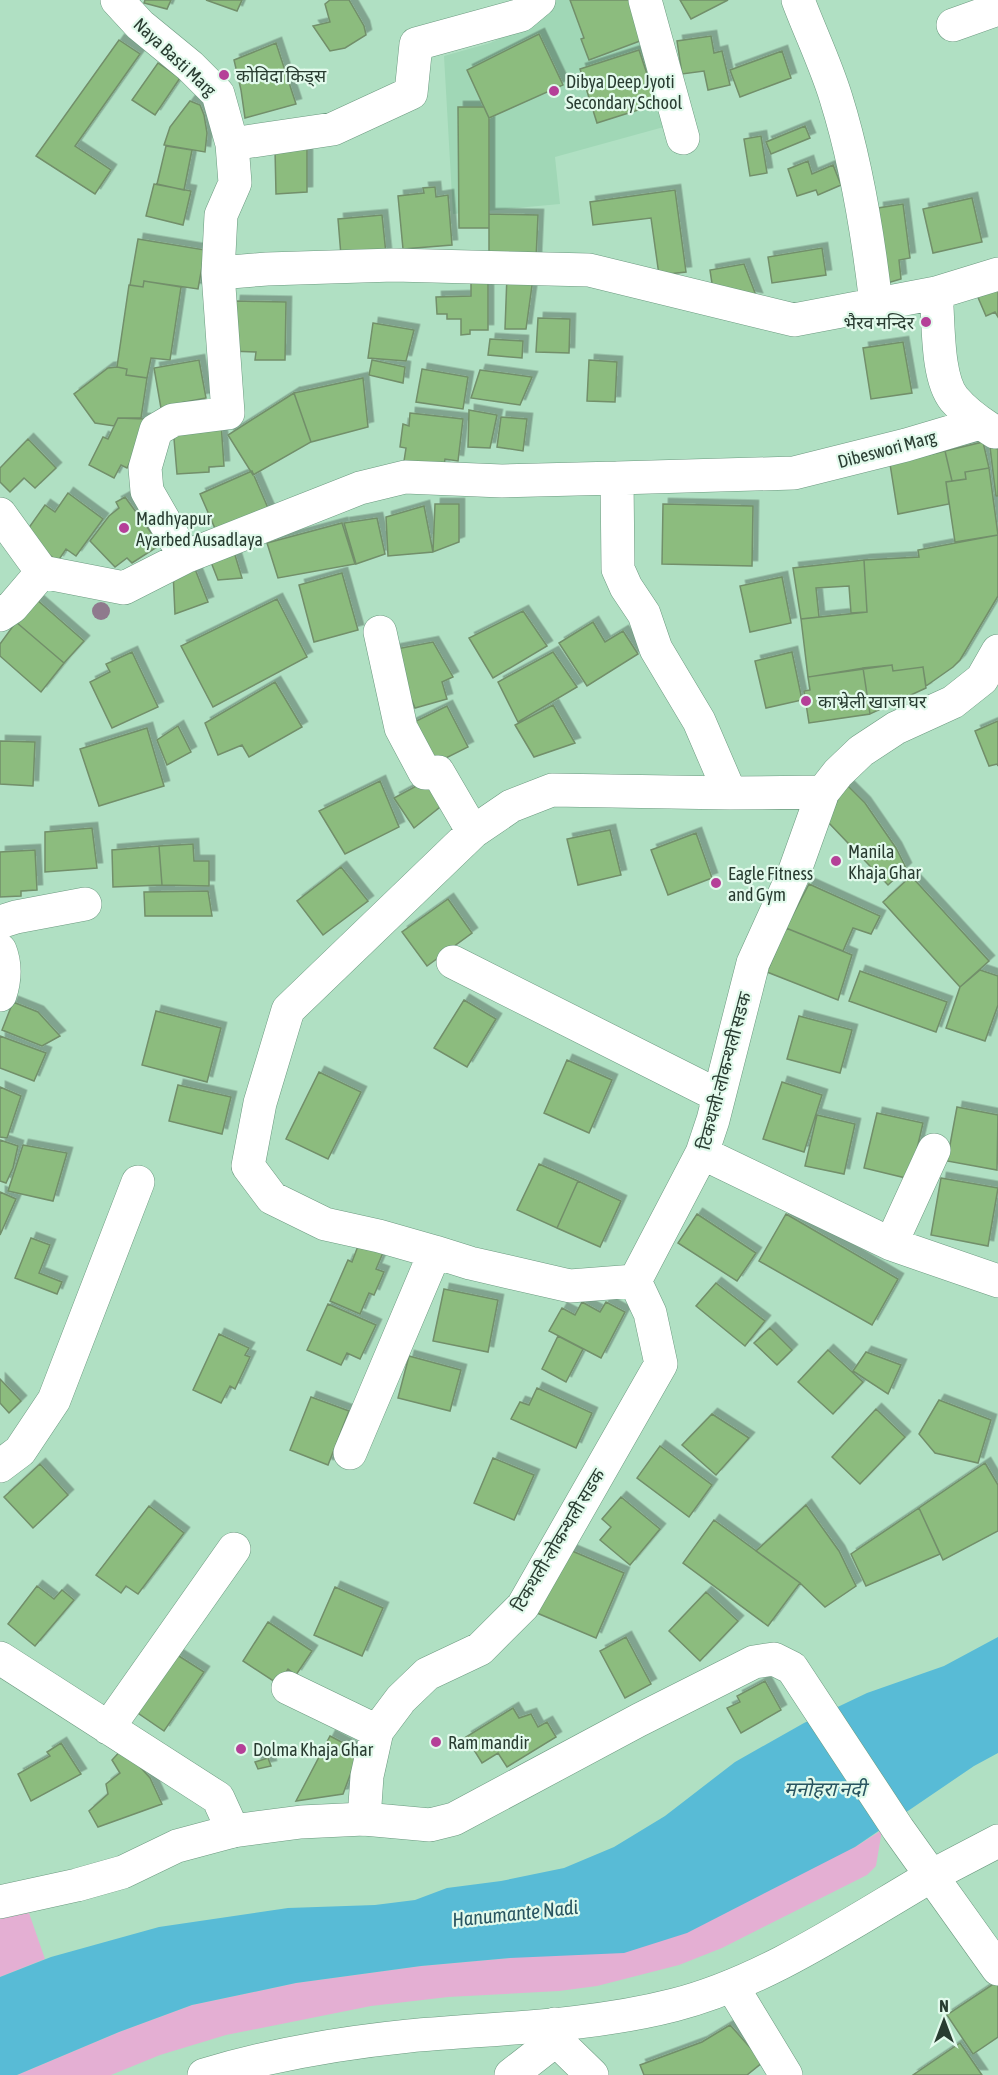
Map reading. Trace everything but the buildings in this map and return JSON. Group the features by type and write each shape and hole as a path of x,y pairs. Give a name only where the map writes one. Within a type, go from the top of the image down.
{"street":[{"name":"Naya Basti Marg","path":"117,0 140,25 190,66 218,94 232,144 235,183 221,215 218,273 228,413 173,420 156,430 145,468 147,490 185,557"},
{"path":"232,144 333,129 411,93 416,44 521,15 539,0"},
{"path":"645,0 683,138"},
{"path":"798,0 836,96 856,169 870,249 876,304"},
{"path":"953,25 998,9"},
{"path":"218,273 394,265 589,270 794,320 936,293 998,274"},
{"path":"936,293 942,373 953,398 989,428"},
{"name":"Dibeswori Marg","path":"42,572 124,588 185,557 360,488 405,477 502,481 794,473 906,445 989,428"},
{"path":"617,478 618,569 626,587 644,615 656,650 699,721 730,794"},
{"path":"0,514 42,572 12,607 0,615"},
{"path":"380,632 400,728 425,773 438,772 473,832"},
{"name":"टिकथली-लोकन्थली सडक","path":"364,1819 367,1776 377,1731 400,1699 427,1674 480,1649 523,1606 661,1364 650,1313 635,1281 702,1152 719,1096 753,963 794,873 823,792 838,773 861,751 896,728 953,702 990,680 998,651"},
{"path":"635,1281 570,1286 470,1263 379,1236 325,1224 272,1198 248,1166 260,1103 288,1010 473,832 511,806 552,790 730,794 823,792"},
{"path":"0,922 85,904"},
{"path":"0,950 4,961 4,982 0,995"},
{"path":"453,962 719,1096"},
{"path":"891,1244 934,1150"},
{"path":"702,1152 891,1244 998,1281"},
{"path":"0,1466 20,1451 54,1400 138,1182"},
{"path":"350,1453 435,1252"},
{"path":"108,1728 234,1549"},
{"path":"0,1658 218,1798 233,1831"},
{"path":"0,1902 123,1872 177,1846 233,1831 301,1822 364,1819 430,1824 454,1819 639,1720 754,1662 774,1659 792,1668 898,1829 998,1969"},
{"path":"288,1688 377,1731"},
{"path":"204,2075 244,2063 343,2044 410,2036 485,2032 555,2032 675,2005 764,1973 933,1875 998,1841"},
{"path":"732,1986 786,2075"},
{"path":"511,2075 555,2032"},
{"path":"555,2032 592,2075"}],"shaded area":[{"name":"Dibya Deep Jyoti Secondary School","path":"547,0 638,0 671,125 555,157 560,204 453,214 444,56 490,43 517,31"},
{"path":"882,1830 876,1866 867,1875 722,1948 679,1965 597,1986 559,1991 448,1997 371,2006 226,2035 160,2055 111,2075 17,2075 119,2032 192,2005 296,1983 421,1966 510,1958 855,1847"},
{"path":"29,1913 45,1959 0,1977 0,1918"}],"water":[{"name":"मनोहरा नदी","path":"998,1637 998,1753 974,1766 855,1847 687,1933 624,1953 510,1958 421,1966 296,1983 192,2005 119,2032 17,2075 0,2075 0,1977 51,1957 159,1927 288,1908 375,1905 415,1900 447,1888 501,1881 564,1868 614,1847 665,1816 735,1762 804,1723 867,1693 944,1666"}],"place":[{"name":"कोविदा किड्स","path":"224,75"},
{"name":"Dibya Deep Jyoti Secondary School","path":"554,91"},
{"name":"भैरव मन्दिर","path":"926,322"},
{"name":"Madhyapur Ayarbed Ausadlaya","path":"124,528"},
{"name":"काभ्रेली खाजा घर","path":"806,701"},
{"name":"Manila Khaja Ghar","path":"836,861"},
{"name":"Eagle Fitness and Gym","path":"716,883"},
{"name":"Ram mandir","path":"436,1742"},
{"name":"Dolma Khaja Ghar","path":"241,1749"}],"water label":[{"name":"Hanumante Nadi","path":"515,1913"}]}
